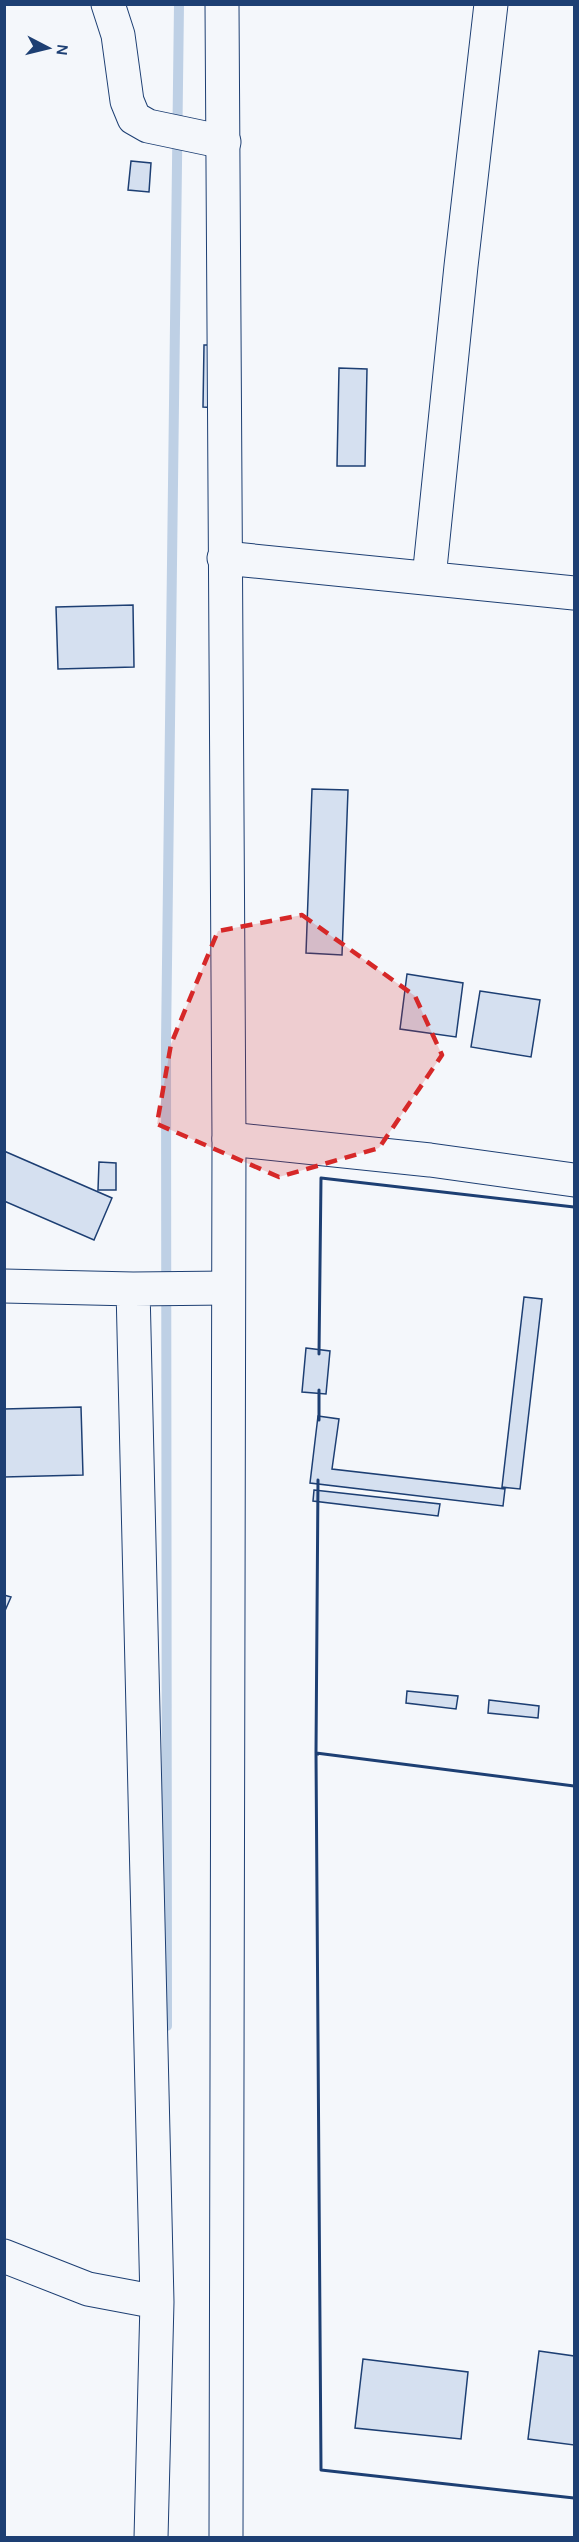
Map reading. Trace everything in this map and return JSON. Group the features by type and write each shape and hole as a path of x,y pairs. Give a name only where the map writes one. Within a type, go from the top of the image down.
{"street":[{"path":"222,4 229,1139 226,2538"},
{"path":"429,578 491,4"},
{"path":"115,14 127,101 134,118 148,126 224,142"},
{"path":"224,558 574,593"},
{"path":"229,1139 430,1160 574,1179"},
{"path":"4,1286 133,1289 228,1288"},
{"path":"133,1289 157,2302 151,2538"},
{"path":"4,2256 88,2289 157,2302"}],"highlighted area":[{"path":"302,915 415,996 442,1055 379,1148 279,1177 157,1124 171,1044 218,931"}],"building":[{"path":"131,161 151,163 149,192 128,190"},
{"path":"204,345 219,345 219,408 203,407"},
{"path":"339,368 367,369 365,466 337,466"},
{"path":"133,605 134,667 58,669 56,607"},
{"path":"312,789 348,790 342,955 306,953"},
{"path":"407,974 463,983 456,1037 400,1029"},
{"path":"480,991 540,1000 531,1057 471,1047"},
{"path":"4,1151 112,1198 94,1240 4,1201"},
{"path":"99,1162 116,1163 116,1190 98,1190"},
{"path":"524,1297 542,1299 520,1489 502,1487"},
{"path":"306,1348 330,1351 326,1394 302,1392"},
{"path":"81,1407 83,1475 4,1477 4,1409"},
{"path":"318,1416 339,1419 332,1469 505,1489 503,1506 310,1483"},
{"path":"314,1490 440,1504 438,1516 313,1501"},
{"path":"4,1595 11,1597 4,1613"},
{"path":"407,1691 458,1696 456,1709 406,1703"},
{"path":"489,1700 539,1706 538,1718 488,1713"},
{"path":"539,2351 574,2356 574,2445 528,2439"},
{"path":"363,2359 468,2372 461,2439 355,2428"}],"waterway":[{"path":"167,2026 166,1043 179,4"}],"wall":[{"path":"319,1354 321,1178 574,1207"},
{"path":"319,1390 319,1420"},
{"path":"318,1480 316,1753 318,1754"},
{"path":"574,1786 316,1753 321,2470 574,2498"}]}
